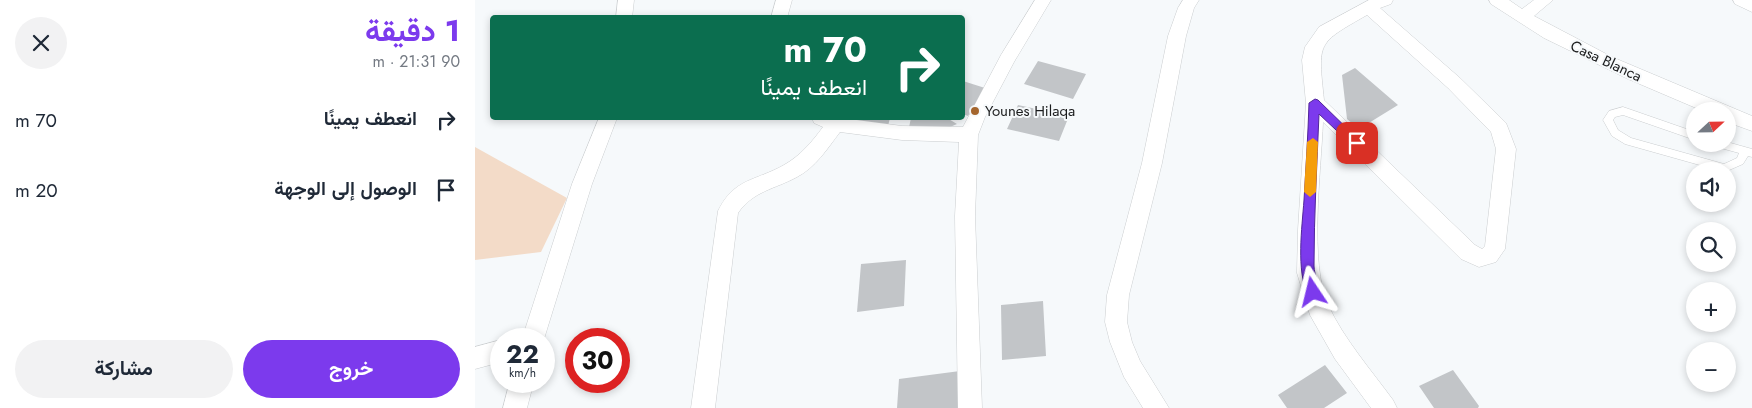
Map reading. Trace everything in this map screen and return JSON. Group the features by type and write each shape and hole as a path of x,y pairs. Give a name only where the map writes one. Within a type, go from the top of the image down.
{"street":[{"path":"624,15 626,0"},
{"path":"780,15 784,0"},
{"path":"970,408 965,216 969,135 976,117 1007,60 1043,0"},
{"path":"1157,408 1132,369 1121,342 1116,322 1118,295 1151,163 1177,36 1186,8 1191,0"},
{"name":"Casa Blanca","path":"1497,0 1564,42 1613,66 1699,102"},
{"path":"1522,17 1545,0"},
{"path":"1741,0 1752,6"},
{"path":"1315,103 1468,252 1478,258 1486,259 1495,249 1506,149 1499,128 1376,3 1325,31 1318,38 1311,60 1315,103 1308,230 1308,273 1318,308 1343,351 1385,408"},
{"path":"1736,118 1752,124"},
{"path":"536,328 582,184 607,120"},
{"path":"703,408 728,211 735,198 745,191 798,167 810,157 828,121 902,133 969,135"},
{"path":"475,358 490,355"},
{"path":"515,408 519,393"}],"lane":[{"path":"1686,133 1623,112 1612,114 1609,120 1615,133 1628,140 1724,168 1740,161 1748,153 1736,149"}],"shaded area":[{"path":"475,147 567,198 541,252 475,260"}],"building":[{"path":"1038,61 1086,74 1073,99 1024,84"},
{"path":"1355,68 1398,105 1359,129 1347,119 1342,75"},
{"path":"965,82 985,88 968,116 965,115"},
{"path":"1018,105 1069,116 1059,141 1007,129"},
{"path":"860,120 890,120 888,126 858,126"},
{"path":"911,120 950,120 957,124 934,134 908,132"},
{"path":"906,260 904,306 857,312 861,264"},
{"path":"1043,301 1046,356 1002,360 1001,305"},
{"path":"1325,365 1347,393 1324,408 1287,408 1278,395"},
{"path":"1453,370 1479,406 1478,408 1434,408 1419,386"},
{"path":"960,371 960,408 897,408 899,379"}],"slow traffic":[{"path":"1310,192 1313,142"}],"place":[{"name":"Younes Hilaqa","path":"975,111"}],"route":[{"path":"1313,292 1308,273 1308,230 1315,103 1357,143"}]}
